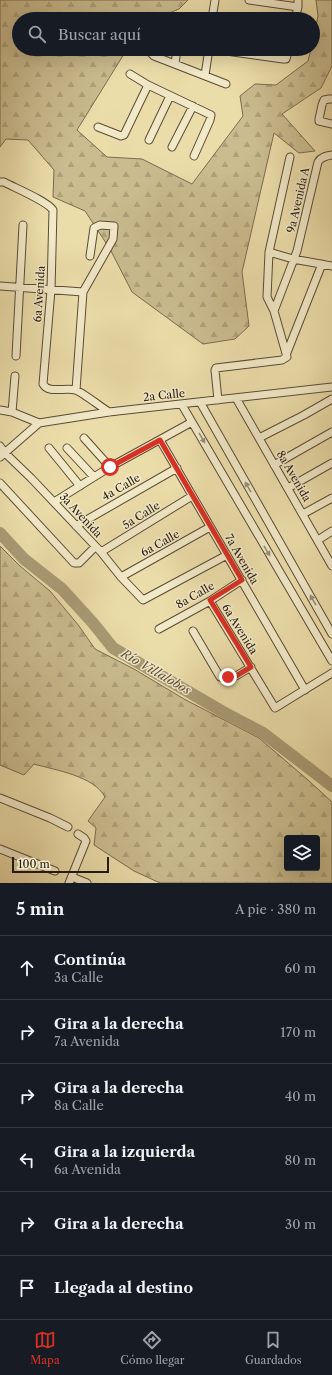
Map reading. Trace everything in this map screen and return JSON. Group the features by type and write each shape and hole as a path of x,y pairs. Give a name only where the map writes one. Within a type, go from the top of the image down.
{"street":[{"path":"213,12 215,0"},
{"path":"249,0 298,4"},
{"path":"154,56 226,84"},
{"path":"175,64 176,56"},
{"path":"205,75 208,56"},
{"path":"261,56 286,59 287,56"},
{"path":"130,74 148,85 210,114 211,117 194,156"},
{"path":"98,127 121,136 126,134 148,85"},
{"path":"149,140 170,96"},
{"path":"332,99 324,100 319,121 332,124"},
{"path":"172,147 192,106"},
{"name":"9a Avenida A","path":"274,311 299,242 318,162 320,158 332,155"},
{"path":"286,356 274,311 267,297 269,252 290,157"},
{"name":"6a Avenida","path":"0,182 4,182 53,209 51,290 43,384 48,389 76,390"},
{"path":"16,356 24,225"},
{"path":"90,256 94,228 98,225 114,226 113,239 83,292 76,390 109,412"},
{"path":"269,252 293,259 332,266"},
{"path":"218,400 216,368 286,359 322,264"},
{"path":"0,286 83,292"},
{"path":"12,412 15,376"},
{"name":"2a Calle","path":"0,410 12,412 39,422 109,412 182,405 332,386"},
{"name":"8a Avenida","path":"236,398 332,564"},
{"path":"260,438 332,399"},
{"path":"200,402 332,634"},
{"path":"182,405 332,661"},
{"path":"2,455 39,422"},
{"path":"54,502 110,467 192,422"},
{"path":"274,464 332,432"},
{"path":"84,438 110,467"},
{"name":"7a Avenida","path":"160,440 305,690"},
{"name":"3a Avenida","path":"0,446 2,455 54,502 142,600 226,555"},
{"path":"49,448 80,486"},
{"path":"66,448 94,477"},
{"path":"288,488 332,463"},
{"name":"4a Calle","path":"76,526 177,468"},
{"name":"5a Calle","path":"0,483 74,562 79,563 98,550 192,496"},
{"path":"303,514 332,498"},
{"name":"6a Calle","path":"121,578 210,527"},
{"path":"318,540 332,531"},
{"name":"8a Calle","path":"159,629 242,580"},
{"name":"6a Avenida","path":"210,600 275,708 305,690"},
{"path":"192,631 220,677 236,676 251,667"},
{"path":"305,690 332,673"},
{"path":"0,798 50,818 68,827"},
{"path":"78,834 84,838 86,842 71,880 87,883"},
{"path":"0,848 56,871"}],"green space":[{"path":"0,0 188,0 179,9 172,12 12,12 12,56 123,56 77,130 107,157 142,159 192,184 243,116 240,96 255,84 276,85 308,61 309,56 320,56 320,12 318,12 316,0 332,0 332,66 321,88 282,114 315,151 299,153 274,133 242,272 249,326 235,339 203,344 132,292 110,249 85,211 53,197 54,170 28,140 6,139 0,147"},
{"path":"0,546 20,566 50,591 79,626 95,649 134,669 184,699 259,738 332,802 332,883 160,883 134,871 94,845 96,828 88,821 105,797 100,790 83,779 73,775 34,764 24,775 0,765"}],"waterway":[{"name":"Río Villalobos","path":"0,533 24,559 62,589 93,623 113,648 225,713 263,733 332,786"}],"route":[{"path":"110,467 160,440 242,580 210,600 251,667 236,676 228,677"}]}
